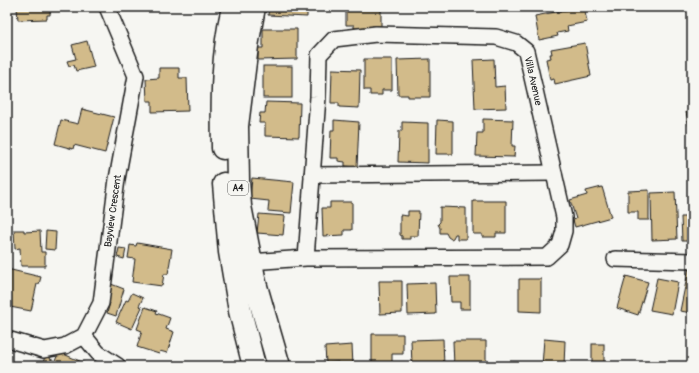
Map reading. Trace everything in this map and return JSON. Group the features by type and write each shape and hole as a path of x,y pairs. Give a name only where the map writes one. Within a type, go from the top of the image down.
{"highway":[{"name":"A4","path":"233,7 227,31 223,68 224,203 230,252 240,311 254,366"},
{"name":"A4","path":"254,7 247,46 237,126 239,200 250,262 260,305 279,366"},
{"path":"246,334 268,329"}],"street":[{"name":"Bayview Crescent","path":"84,336 101,303 117,179 136,76 107,7"},
{"name":"Villa Avenue","path":"250,262 306,258 547,257 560,245 564,231 564,217 526,51 516,42 496,37 376,34 334,39 320,55 306,258"},
{"path":"312,175 554,173"},
{"path":"615,259 692,261"},
{"path":"7,339 44,350 65,346 84,336 98,353 118,366"}],"building":[{"path":"50,7 50,15 47,15 47,19 18,20 17,8"},
{"path":"269,7 307,7 307,17 268,15"},
{"path":"346,7 381,7 381,26 372,26 372,28 354,28 354,25 346,25"},
{"path":"584,7 587,22 567,26 568,31 557,33 558,36 539,40 535,16"},
{"path":"263,29 297,29 297,59 258,60 258,48 263,48"},
{"path":"87,41 94,67 76,71 74,65 69,66 67,61 76,59 72,45"},
{"path":"585,43 591,76 555,84 554,79 550,80 546,59 551,58 551,49"},
{"path":"364,59 392,59 392,90 382,90 382,95 370,95 370,90 364,90"},
{"path":"430,59 430,97 408,97 408,95 398,95 397,60"},
{"path":"494,59 495,87 505,86 506,108 475,109 473,60"},
{"path":"263,66 292,66 292,98 263,98"},
{"path":"159,68 179,68 179,78 187,78 188,111 152,112 152,101 147,101 146,79 159,78"},
{"path":"332,69 360,70 359,108 339,107 339,103 331,103"},
{"path":"266,102 300,103 299,137 265,136 265,123 259,123 260,113 265,113"},
{"path":"82,109 114,117 105,153 74,145 73,149 55,144 61,120 78,124"},
{"path":"692,111 692,125 689,126 686,112"},
{"path":"483,119 513,120 512,146 515,146 514,157 476,156 477,133 483,133"},
{"path":"334,120 359,122 357,167 345,166 345,162 338,161 338,158 330,158 331,130 334,130"},
{"path":"437,120 453,121 453,154 436,154"},
{"path":"402,122 428,123 428,163 398,162 399,131 402,131"},
{"path":"252,178 294,182 291,213 268,211 269,201 250,199"},
{"path":"602,187 611,217 575,227 573,220 576,219 570,200 587,195 586,191"},
{"path":"649,190 649,220 638,220 638,212 628,212 628,191"},
{"path":"675,192 677,239 652,240 651,193"},
{"path":"473,201 506,201 506,233 496,233 496,237 482,237 482,234 473,234"},
{"path":"330,202 352,202 352,230 344,230 344,235 323,236 322,208 330,208"},
{"path":"440,207 466,208 466,239 457,239 457,234 455,234 451,239 446,233 440,233 438,224 440,222"},
{"path":"408,211 419,211 418,236 410,236 410,239 402,239 402,236 400,235 400,215 408,216"},
{"path":"259,214 285,216 283,235 257,233"},
{"path":"681,217 692,217 692,241 682,241"},
{"path":"14,230 24,230 24,232 40,231 41,252 45,252 45,266 21,266 20,248 15,249"},
{"path":"46,231 56,232 55,250 45,249"},
{"path":"137,243 172,249 168,274 164,274 162,286 132,282 135,259 128,258 130,245 136,246"},
{"path":"119,248 126,249 124,259 117,257"},
{"path":"689,267 692,268 692,313 680,311"},
{"path":"7,269 41,277 39,284 37,284 31,311 10,307 9,310 7,310"},
{"path":"626,276 648,282 638,315 617,308"},
{"path":"450,277 470,277 470,309 460,309 460,302 451,302"},
{"path":"657,278 678,282 672,314 650,310"},
{"path":"519,279 541,279 541,312 519,311"},
{"path":"379,281 402,281 402,313 380,314"},
{"path":"435,283 436,314 408,315 407,284"},
{"path":"111,284 124,289 116,316 107,313 110,303 105,301"},
{"path":"132,293 143,298 139,306 142,307 132,329 116,322 126,300 128,301"},
{"path":"145,307 170,318 166,329 174,332 167,353 160,351 159,354 137,347 142,331 137,329"},
{"path":"372,334 403,334 403,354 392,354 392,366 372,366"},
{"path":"443,339 444,366 412,366 411,340"},
{"path":"544,339 565,341 564,366 542,366"},
{"path":"453,341 486,341 486,366 454,366"},
{"path":"592,344 604,344 604,366 592,366"},
{"path":"352,345 353,366 339,366 338,362 326,363 325,347"},
{"path":"59,352 91,366 42,366 46,353 52,355 50,359 55,361"}]}
